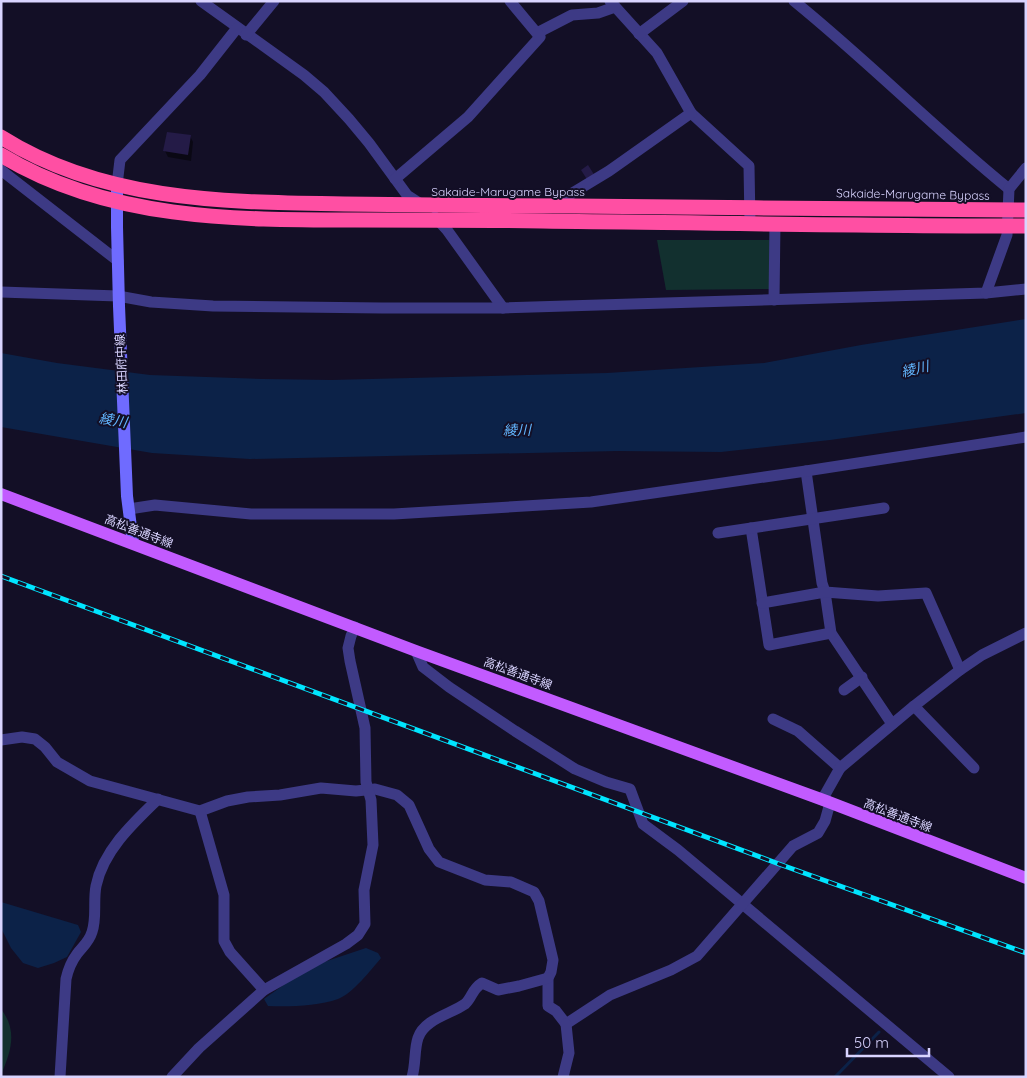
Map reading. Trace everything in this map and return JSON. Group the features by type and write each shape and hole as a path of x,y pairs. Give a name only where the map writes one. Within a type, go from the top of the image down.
{"highway":[{"name":"Sakaide-Marugame Bypass","path":"1,137 55,166 118,186 203,200 259,203 1026,210"},
{"path":"1,155 38,176 117,203 187,214 260,220 1026,226"}],"main road":[{"name":"林田府中線","path":"118,186 118,301 128,496 133,543"},
{"name":"高松善通寺線","path":"1,494 826,801 1026,878"}],"street":[{"path":"201,1 304,75 324,92 359,131 407,195 424,205 439,220 503,308"},
{"path":"118,186 120,160 274,1"},
{"path":"395,180 468,117 540,37 510,1"},
{"path":"639,34 682,1"},
{"path":"794,1 940,131 1009,189"},
{"path":"537,32 572,15 598,13 613,4 656,52 691,113 749,166 750,223"},
{"path":"566,197 609,170 691,113"},
{"path":"986,293 1008,226 1009,189 1026,168"},
{"path":"1,170 118,261"},
{"path":"774,300 775,223"},
{"path":"1,292 214,306 503,308 986,293 1026,289"},
{"path":"129,509 155,505 251,514 394,514 591,502 1026,437"},
{"path":"806,471 822,583 832,633 892,724"},
{"path":"718,533 884,508"},
{"path":"751,528 769,645 832,633"},
{"path":"762,603 825,592 878,596 926,593 960,670"},
{"path":"172,1077 200,1048 264,990 346,944 358,935 365,924 364,890 373,845 371,800 366,782 365,728 349,654 350,636 355,627"},
{"path":"566,1024 610,995 671,970 697,956 793,846 818,833 825,821 826,801 840,768 960,670 982,655 1026,633"},
{"path":"416,650 423,667 449,687 515,731 575,769 630,790 643,824 678,850 949,1077"},
{"path":"844,690 862,677"},
{"path":"914,706 974,768"},
{"path":"773,719 806,730 840,768"},
{"path":"1,740 22,737 35,739 45,747 57,762 84,778 200,811 227,801 248,797 280,795 321,788 356,791 375,789 397,795 409,805 429,849 439,862 485,880 511,882 534,892 539,901 553,960 548,978 548,1006 556,1011 566,1024 569,1053 563,1077"},
{"path":"60,1077 66,979 69,967 77,954 89,941 93,929 96,886 104,864 126,831 158,800"},
{"path":"200,811 224,895 224,941 230,952 264,990"},
{"path":"412,1077 419,1036 426,1027 444,1014 466,1003 476,986 482,983 498,990 548,978"}],"green space":[{"path":"657,240 771,240 770,289 666,290"},
{"path":"1,1009 10,1025 11,1041 8,1058 1,1075"}],"water":[{"name":"綾川","path":"1026,319 1026,413 830,440 721,452 617,451 250,459 152,453 1,427 1,353 57,363 150,375 263,379 331,380 607,373 764,363 861,345"},
{"path":"1,902 78,925 81,932 67,957 38,968 23,963 11,948 1,928"},
{"path":"366,948 378,953 381,958 361,981 338,999 313,1005 268,1006 264,999 296,976 318,964"}],"building":[{"path":"167,132 191,135 188,155 163,151"},
{"path":"588,165 595,176 588,181 581,170"}],"waterway":[{"path":"835,1077 879,1032"}],"railway":[{"path":"1,576 779,864 1026,953"}]}
